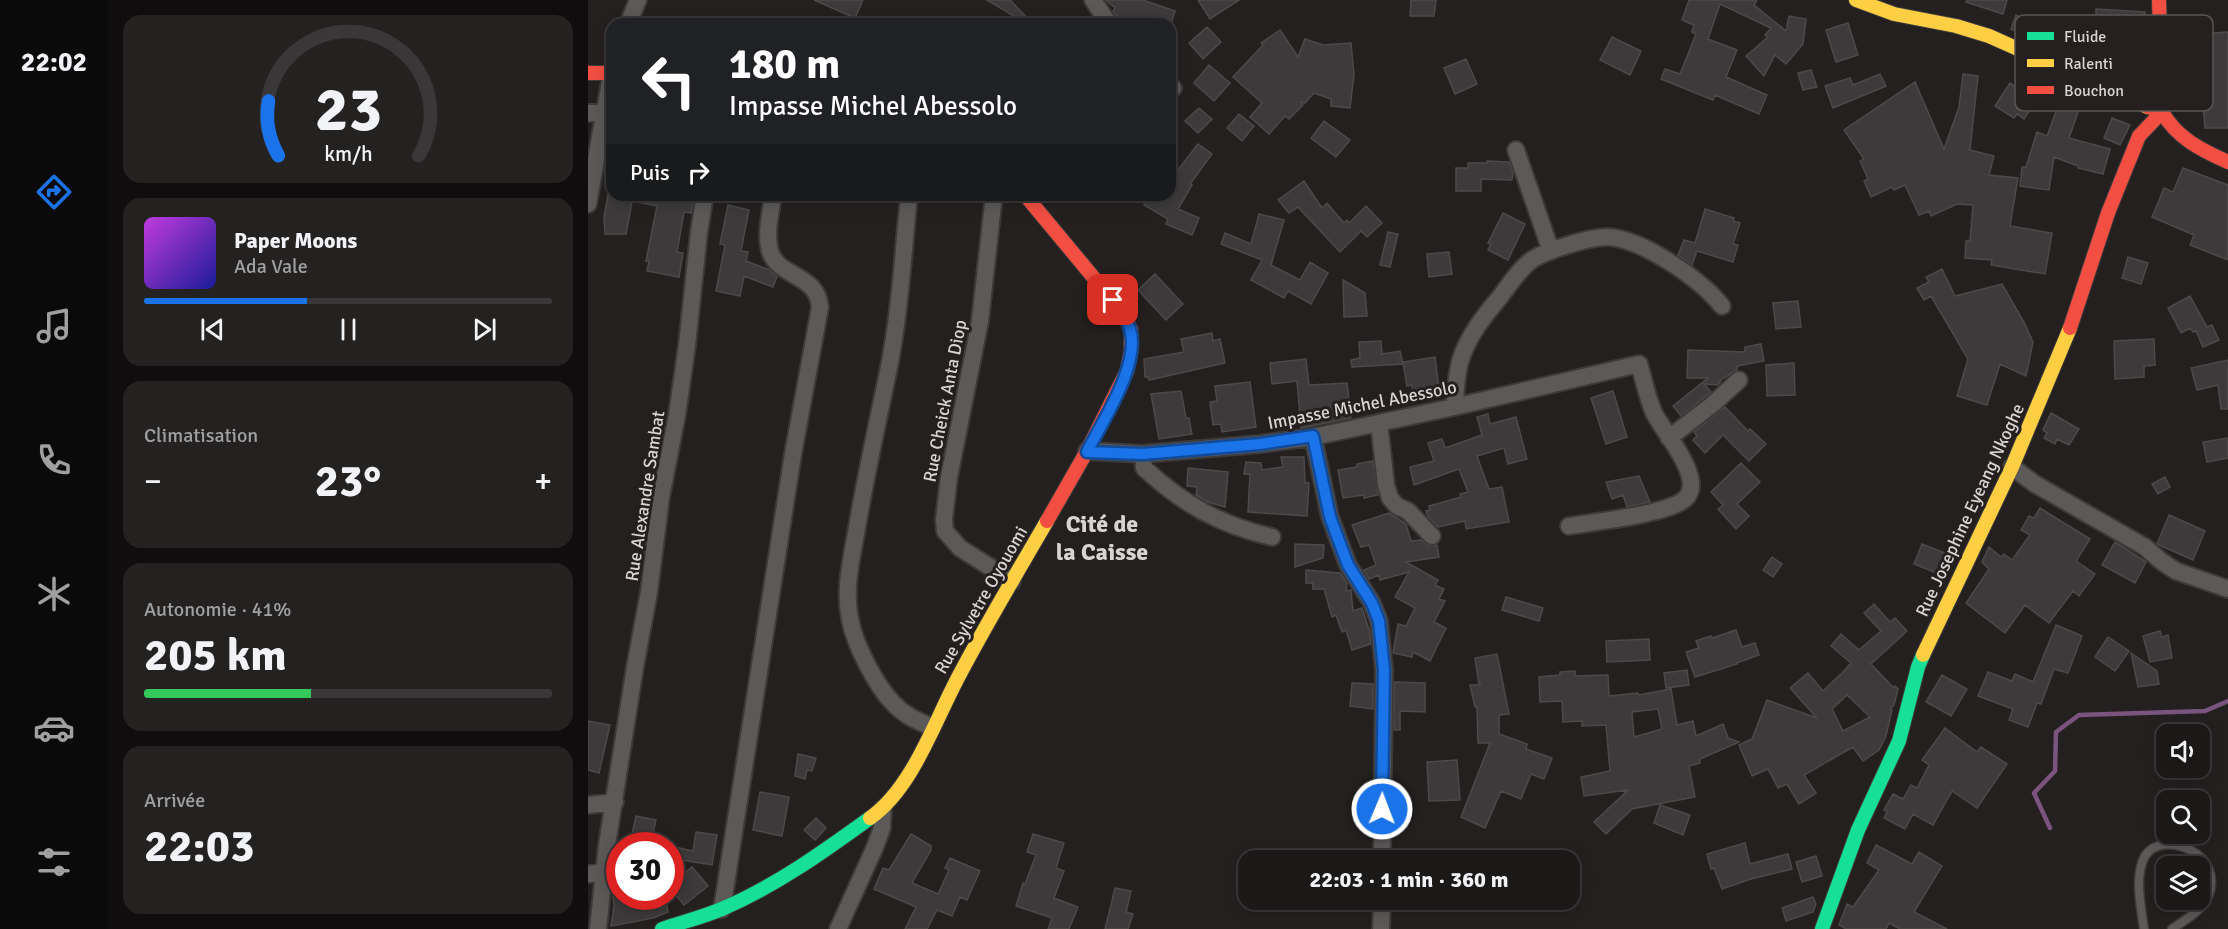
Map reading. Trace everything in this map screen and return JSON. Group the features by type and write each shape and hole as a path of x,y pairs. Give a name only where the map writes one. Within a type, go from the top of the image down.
{"street":[{"path":"630,18 638,0"},
{"path":"1093,0 1105,18"},
{"path":"1856,0 1898,15 1976,31 2015,48"},
{"path":"2160,0 2160,15"},
{"path":"588,73 606,72"},
{"path":"588,204 596,113 606,87"},
{"path":"2159,111 2162,112 2168,125 2181,137 2203,151 2228,162"},
{"name":"Rue Josephine Eyeang Nkoghe","path":"1822,929 1858,830 1899,741 1918,667 2012,466 2069,330 2108,213 2139,136 2162,112"},
{"path":"1516,150 1551,251"},
{"name":"Rue Alexandre Sambat","path":"598,929 596,873 615,802 635,667 650,592 661,497 677,415 687,345 704,201"},
{"path":"722,909 793,454 820,307 819,294 809,284 784,268 775,260 770,251 768,239 772,201"},
{"path":"908,201 901,280 888,369 866,476 848,587 850,619 860,647 875,677 892,703 913,720 932,727"},
{"name":"Rue Cheick Anta Diop","path":"993,201 980,321 949,477 944,519 945,531 960,548 1012,581"},
{"name":"Rue Sylvetre Oyouomi","path":"662,929 722,909 768,887 883,809 913,766 960,673 1087,452 1126,371 1131,351 1131,330 1123,313 1030,201"},
{"path":"1454,407 1460,363 1470,338 1486,313 1519,273 1532,260 1551,251 1608,237 1631,243 1675,266 1710,293 1722,306"},
{"name":"Impasse Michel Abessolo","path":"1087,452 1143,454 1260,444 1313,436 1454,407 1640,364 1651,405 1669,438"},
{"path":"1569,526 1630,517 1685,499 1690,492 1688,470 1682,456 1669,438 1713,404 1739,380"},
{"path":"1379,423 1386,485 1390,498 1397,506 1408,511 1432,536"},
{"path":"1313,436 1330,517 1348,565 1372,603 1379,621 1384,670 1382,850"},
{"path":"1143,454 1144,468 1181,500 1205,514 1242,530 1272,537"},
{"path":"2012,466 2044,489 2145,547 2176,571 2228,589"},
{"path":"588,805 615,802"},
{"path":"838,929 875,847 882,828 883,809"},
{"path":"1381,929 1382,910"}],"lane":[{"path":"2144,929 2140,877 2144,858 2149,850 2170,844 2190,849 2206,858 2212,871 2211,888 2206,900 2172,929"}],"building":[{"path":"814,0 863,0 855,18"},
{"path":"987,0 1010,0 1027,18 1017,18"},
{"path":"1106,0 1143,0 1175,11 1173,18 1121,18 1113,11 1115,8"},
{"path":"1198,0 1239,0 1210,19"},
{"path":"1411,0 1436,0 1434,16 1410,16"},
{"path":"1689,0 1757,0 1754,5 1786,31 1789,16 1806,19 1803,44 1786,64 1775,55 1764,76 1746,56 1768,37 1765,35 1771,28 1720,4 1708,39 1737,50 1726,77 1767,95 1759,114 1715,95 1713,100 1661,79 1665,69 1680,74 1696,34 1692,32 1694,25 1682,20"},
{"path":"1967,0 2007,0 2003,14 1966,2"},
{"path":"2096,9 2145,12 2145,15 2096,15"},
{"path":"2015,18 2015,31 2011,29"},
{"path":"1848,23 1858,55 1836,62 1826,30"},
{"path":"1207,27 1221,42 1203,59 1189,43"},
{"path":"1280,30 1298,57 1305,39 1323,45 1351,43 1354,75 1350,108 1331,106 1331,99 1314,93 1305,103 1301,102 1303,105 1289,119 1285,116 1269,134 1250,117 1262,103 1233,77 1263,45 1261,43"},
{"path":"2228,32 2228,128 2205,128 2204,111 2213,111 2213,33"},
{"path":"1612,37 1641,51 1630,75 1600,60"},
{"path":"1466,59 1477,84 1455,94 1444,68"},
{"path":"1209,65 1230,83 1214,101 1194,83"},
{"path":"1811,70 1817,87 1803,90 1798,73"},
{"path":"1880,74 1886,86 1833,108 1825,86 1850,78 1853,85"},
{"path":"1963,74 1978,76 1970,150 1994,156 1989,175 2018,178 2010,226 2052,233 2045,274 1991,265 1992,260 1965,258 1966,241 1970,241 1973,205 1957,204 1931,216 1929,211 1919,215 1905,185 1894,190 1892,187 1871,197 1864,181 1868,179 1860,161 1864,159 1844,130 1915,82 1944,149 1959,107"},
{"path":"2010,83 2015,86 2015,111 2029,111 2024,119 2017,114 2014,118 1995,106"},
{"path":"1199,108 1212,119 1198,133 1185,121"},
{"path":"2056,111 2078,111 2069,138 2110,149 2103,174 2078,168 2078,166 2054,157 2049,190 2020,186 2022,167 2026,167 2037,132 2047,136"},
{"path":"1239,114 1254,126 1242,141 1227,128"},
{"path":"2112,118 2130,125 2120,145 2104,138"},
{"path":"1324,121 1350,140 1336,157 1311,138"},
{"path":"1198,144 1212,154 1190,184 1192,185 1178,209 1199,218 1192,235 1166,224 1168,219 1144,205 1146,201 1176,201 1176,172"},
{"path":"1487,161 1509,162 1513,172 1512,180 1481,179 1481,191 1456,191 1456,168 1468,168 1468,163 1487,163"},
{"path":"2183,168 2228,185 2228,260 2190,245 2194,235 2152,217 2164,188 2173,192"},
{"path":"1304,181 1322,208 1327,203 1344,223 1347,220 1349,223 1366,206 1382,223 1367,237 1361,231 1340,252 1298,207 1289,213 1278,200"},
{"path":"607,201 632,201 626,234 605,234 604,217"},
{"path":"632,201 693,201 691,213 684,212 677,252 683,253 679,277 647,271 649,261 646,261 657,206"},
{"path":"728,205 749,210 741,251 748,252 746,261 770,270 777,277 773,287 744,276 740,296 716,291 725,245 720,244"},
{"path":"1705,209 1734,218 1733,221 1740,223 1733,244 1738,245 1733,262 1697,251 1692,265 1678,255 1684,240 1695,243"},
{"path":"1503,213 1525,224 1508,260 1488,250 1491,244 1488,243"},
{"path":"1259,214 1284,220 1271,265 1300,280 1310,262 1328,273 1311,304 1288,291 1284,298 1251,280 1262,260 1221,244 1225,233 1251,244"},
{"path":"1388,232 1398,234 1390,267 1380,265"},
{"path":"1449,252 1452,274 1429,277 1427,254"},
{"path":"2128,257 2148,263 2141,284 2122,278"},
{"path":"1942,269 1955,296 2002,284 2033,342 2026,376 2000,364 1987,405 1957,396 1968,359 1931,296 1924,300 1917,288 1929,282 1926,277"},
{"path":"1155,274 1183,304 1166,320 1138,290"},
{"path":"1343,280 1365,293 1367,316 1344,317"},
{"path":"2190,296 2207,327 2212,325 2219,340 2203,347 2196,331 2193,332 2190,328 2181,333 2168,308"},
{"path":"1798,301 1801,327 1776,329 1773,303"},
{"path":"1212,333 1213,341 1220,339 1225,363 1149,380 1145,377 1144,359 1184,352 1181,339"},
{"path":"2154,339 2155,365 2144,366 2144,377 2115,379 2114,341"},
{"path":"1381,341 1382,354 1400,351 1403,364 1352,367 1351,360 1360,358 1359,342"},
{"path":"1761,344 1764,361 1737,366 1737,370 1722,379 1718,385 1704,384 1711,392 1681,416 1673,406 1708,378 1687,378 1688,350 1745,352 1745,347"},
{"path":"1435,357 1439,389 1413,393 1412,385 1407,386 1403,362"},
{"path":"1306,359 1309,385 1347,383 1351,418 1301,428 1297,381 1272,384 1270,363"},
{"path":"2228,360 2228,409 2221,409 2218,385 2197,390 2191,368"},
{"path":"1794,363 1795,395 1767,396 1766,365"},
{"path":"1250,382 1256,427 1222,432 1221,424 1213,425 1210,402 1217,401 1215,386"},
{"path":"1181,391 1186,418 1189,418 1192,434 1159,439 1151,394"},
{"path":"1613,391 1627,437 1606,444 1591,398"},
{"path":"1725,407 1748,431 1750,429 1766,444 1749,461 1723,435 1705,453 1693,440 1697,436 1694,432"},
{"path":"2051,413 2079,429 2069,445 2057,439 2055,444 2044,438 2047,433 2043,430"},
{"path":"1488,414 1490,424 1516,417 1527,459 1508,464 1504,448 1477,456 1489,489 1502,487 1509,522 1466,529 1465,521 1438,527 1426,511 1430,510 1429,506 1461,497 1460,494 1468,492 1459,469 1414,485 1410,467 1434,461 1428,443 1442,439 1445,448 1482,435 1477,417"},
{"path":"2228,438 2228,458 2207,462 2203,442"},
{"path":"1281,457 1304,457 1305,483 1309,483 1307,516 1248,512 1250,474 1244,474 1246,462 1261,463 1262,470 1283,467"},
{"path":"1373,461 1378,495 1343,498 1338,470 1357,467 1357,464"},
{"path":"1741,463 1760,482 1737,504 1749,516 1736,529 1718,509 1723,505 1711,492"},
{"path":"1188,468 1228,472 1225,507 1208,502 1196,495 1197,487 1187,486"},
{"path":"1639,476 1650,502 1627,507 1623,495 1612,499 1606,482"},
{"path":"2165,477 2170,487 2158,494 2152,484"},
{"path":"2040,508 2090,539 2076,561 2095,574 2079,596 2073,591 2049,623 2025,605 2005,633 1966,603 1989,569 1982,562 1989,547 2001,557 2004,554 2012,560 2030,535 2021,530 2029,516 2034,518"},
{"path":"1389,513 1406,524 1411,541 1421,540 1429,546 1437,545 1439,557 1406,562 1438,580 1435,585 1444,589 1439,599 1445,601 1434,622 1446,628 1430,661 1413,652 1412,657 1393,653 1398,624 1406,626 1415,608 1395,597 1409,572 1380,580 1379,575 1369,579 1364,570 1376,565 1369,545 1361,547 1352,525"},
{"path":"2169,515 2205,531 2193,560 2157,544"},
{"path":"2115,542 2146,562 2135,583 2102,565"},
{"path":"1295,544 1324,545 1323,558 1295,567"},
{"path":"1922,544 1947,554 1939,574 1914,564"},
{"path":"1772,557 1782,564 1773,577 1763,570"},
{"path":"1306,570 1340,573 1347,583 1346,591 1351,590 1353,611 1362,608 1371,644 1352,650 1346,630 1342,632 1336,615 1332,617 1324,589 1313,589 1313,583 1306,583"},
{"path":"1506,597 1543,608 1539,621 1502,610"},
{"path":"1874,604 1890,622 1895,618 1907,631 1871,664 1894,688 1895,686 1898,689 1894,705 1890,709 1892,710 1886,736 1879,750 1863,761 1853,747 1804,775 1816,793 1799,804 1787,784 1778,788 1768,769 1752,776 1739,745 1752,739 1767,700 1817,718 1790,688 1808,673 1823,691 1844,671 1851,663 1831,646 1841,634 1859,650 1881,631 1864,613","holes":["1847,695 1870,717 1843,731 1832,709"]},
{"path":"2056,625 2082,636 2068,673 2054,669 2041,704 2037,703 2028,727 2009,720 2013,709 1978,696 1988,672 2012,681 2015,674 2033,682"},
{"path":"1736,630 1742,647 1755,643 1759,655 1695,677 1686,652 1699,648 1696,641"},
{"path":"2160,631 2162,637 2168,635 2172,658 2150,662 2143,636"},
{"path":"2108,637 2129,651 2115,671 2095,657"},
{"path":"1649,639 1650,660 1607,662 1606,641"},
{"path":"2131,653 2157,671 2159,684 2138,687"},
{"path":"1497,654 1509,714 1499,715 1499,734 1527,744 1526,749 1552,758 1544,779 1531,774 1521,799 1501,791 1485,828 1461,817 1490,743 1478,743 1477,707 1475,707 1470,685 1481,685 1475,658"},
{"path":"1687,670 1689,685 1666,688 1664,673"},
{"path":"1575,671 1575,676 1608,675 1609,696 1638,693 1639,695 1671,689 1677,725 1693,721 1696,736 1723,724 1728,738 1739,742 1700,759 1700,763 1689,766 1695,797 1632,809 1606,834 1594,822 1628,790 1584,796 1581,777 1610,771 1606,725 1582,726 1582,721 1563,722 1562,701 1540,702 1539,677 1560,675 1560,672","holes":["1658,709 1662,729 1634,737 1632,712"]},
{"path":"1942,675 1967,689 1951,716 1926,702"},
{"path":"1394,682 1425,683 1425,712 1400,711 1400,730 1394,730"},
{"path":"1352,683 1373,684 1373,709 1350,706"},
{"path":"588,721 610,725 599,773 588,770"},
{"path":"1945,728 1977,752 1981,747 2007,764 1977,808 1952,791 1933,825 1913,814 1905,829 1884,818 1887,812 1884,810 1893,794 1903,799 1911,785 1917,788 1929,765 1922,760"},
{"path":"798,754 816,758 812,771 807,770 805,779 795,776"},
{"path":"1457,760 1460,800 1429,801 1427,762"},
{"path":"760,792 789,797 782,836 753,830"},
{"path":"1660,805 1690,815 1683,835 1654,823"},
{"path":"636,816 656,820 653,832 632,832"},
{"path":"816,818 826,828 815,840 804,830"},
{"path":"696,832 717,835 712,865 684,860 684,849 693,851"},
{"path":"911,834 931,846 931,850 912,883 938,894 949,870 945,868 950,858 980,871 967,900 960,897 952,916 937,910 927,929 905,929 916,907 874,889 883,868 889,870"},
{"path":"1033,834 1064,843 1056,868 1064,871 1054,898 1078,907 1069,929 1048,929 1052,918 1016,906 1023,883 1025,884 1036,855 1027,852"},
{"path":"1745,843 1750,864 1788,854 1792,869 1722,889 1714,868 1711,869 1707,854"},
{"path":"1876,845 1912,864 1919,852 1942,866 1914,912 1947,929 1900,929 1889,923 1886,929 1846,929 1839,925 1847,904 1853,907 1879,870 1867,863"},
{"path":"1816,856 1822,876 1802,882 1796,862"},
{"path":"692,867 708,886 684,905 684,873"},
{"path":"1115,888 1131,891 1126,912 1133,914 1128,929 1105,929"},
{"path":"1813,897 1816,904 1813,912 1786,921 1782,908"},
{"path":"613,910 668,910 668,912 653,918 611,926"}],"waterway":[{"path":"2050,828 2034,793 2055,771 2056,732 2079,715 2205,711 2228,701"}],"traffic: fast":[{"path":"1822,929 1858,830 1899,741 1923,655"},
{"path":"662,929 716,911 763,889 870,818"}],"traffic: slow":[{"path":"1856,0 1894,14 1956,26 1989,36 2015,48"},
{"path":"1923,655 2012,467 2070,328"},
{"path":"870,818 899,789 911,771 971,653 1047,521"}],"traffic: jam":[{"path":"2159,0 2159,15"},
{"path":"588,73 606,73"},
{"path":"2070,328 2108,213 2139,136 2162,112 2159,111"},
{"path":"2162,111 2182,136 2199,148 2228,162"},
{"path":"1030,201 1123,313 1131,330 1131,351 1127,371 1087,451 1047,521"}],"district":[{"name":"Cité de la Caisse","path":"1102,538"}],"route":[{"path":"1113,300 1123,313 1131,330 1131,351 1117,393 1087,452 1143,454 1260,444 1313,436 1330,517 1348,565 1372,603 1379,621 1384,670 1382,809"}]}
